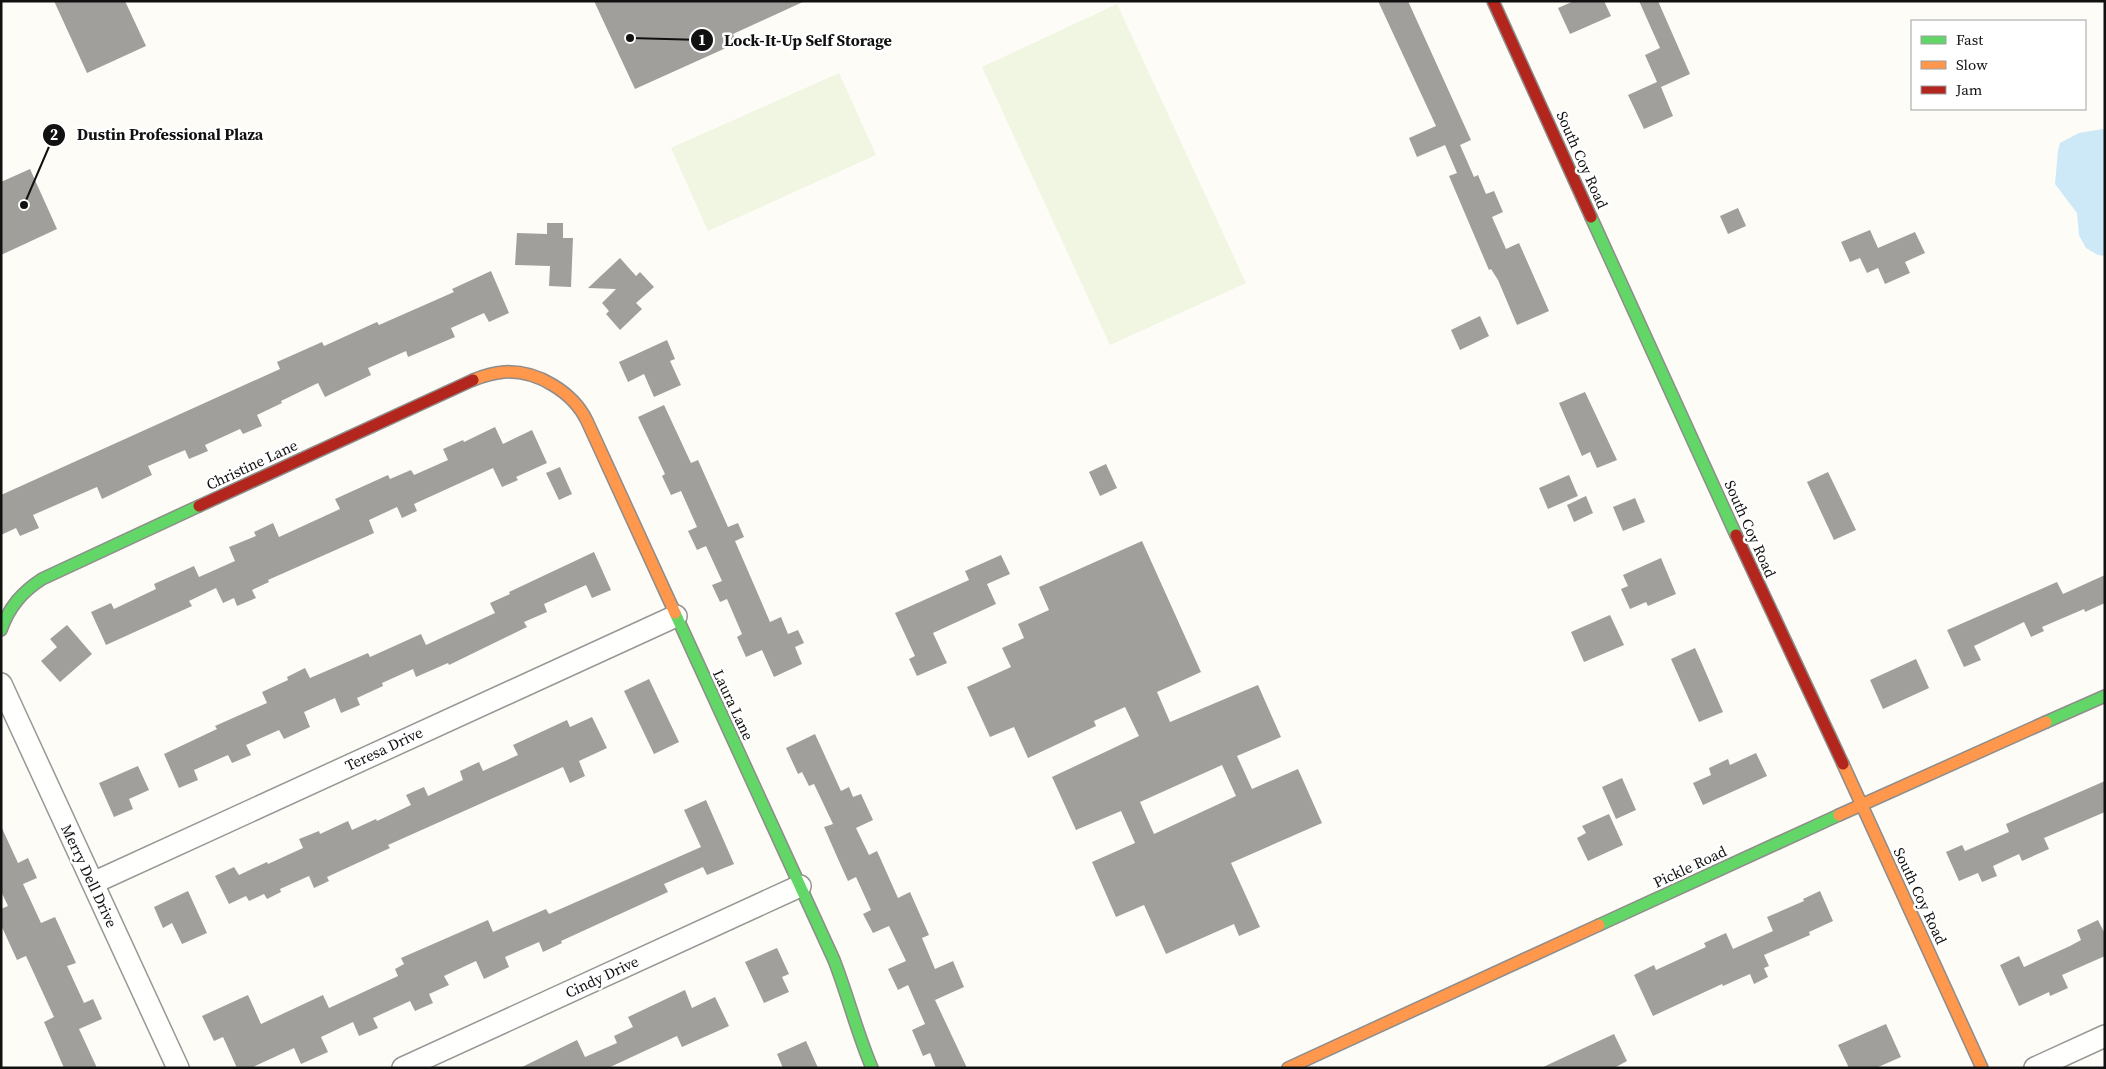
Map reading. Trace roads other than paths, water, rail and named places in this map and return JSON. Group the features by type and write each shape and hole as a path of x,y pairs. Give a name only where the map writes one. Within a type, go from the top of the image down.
{"street":[{"name":"South Coy Road","path":"1493,1 1766,602 1862,805 1982,1068"},
{"name":"Christine Lane","path":"2,627 18,598 28,588 51,574 473,380 491,374 508,372 535,378"},
{"name":"Laura Lane","path":"535,378 559,390 579,408 846,988 861,1042 872,1068"},
{"name":"Teresa Drive","path":"93,882 676,616"},
{"name":"Merry Dell Drive","path":"1,684 178,1068"},
{"name":"Pickle Road","path":"1288,1068 2105,696"},
{"name":"Cindy Drive","path":"403,1068 800,886"},
{"path":"2035,1068 2105,1036"}],"water":[{"path":"2105,129 2105,256 2098,255 2086,248 2079,235 2077,213 2055,184 2060,143 2079,133"}],"place":[{"name":"Lock-It-Up Self Storage","path":"630,38"},
{"name":"Dustin Professional Plaza","path":"24,205"}]}
